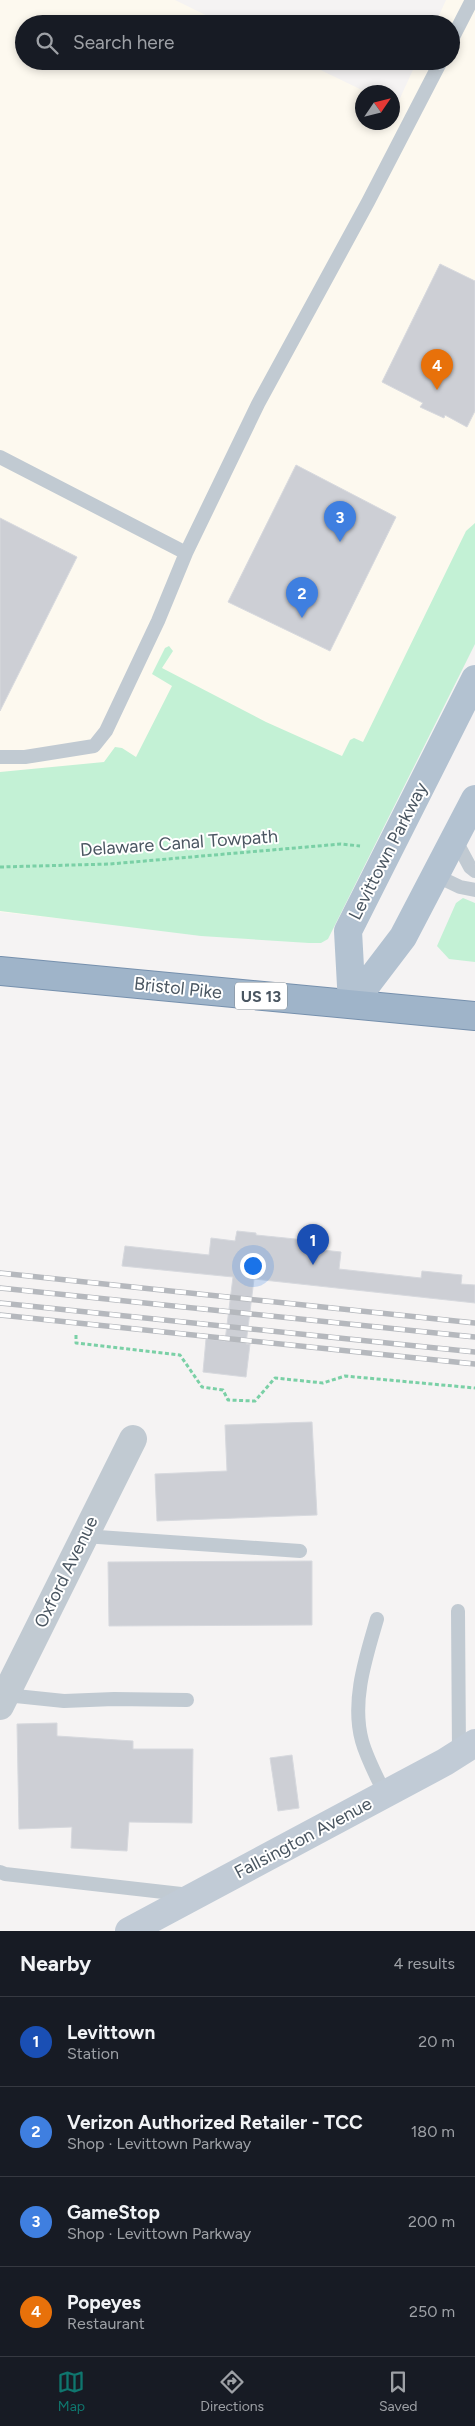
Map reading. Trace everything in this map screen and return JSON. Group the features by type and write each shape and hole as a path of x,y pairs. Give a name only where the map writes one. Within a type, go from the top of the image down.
{"highway":[{"name":"Bristol Pike","path":"0,971 475,1016"}],"main road":[{"name":"Levittown Parkway","path":"352,1004 348,931 475,679"},
{"path":"352,1004 403,938 475,799"},
{"name":"Fallsington Avenue","path":"129,1931 467,1748"}],"street":[{"name":"Oxford Avenue","path":"3,1700 134,1439"}],"lane":[{"path":"460,23 472,0"},
{"path":"0,757 25,757 94,746 106,731 158,621 186,553 290,341 368,202 436,70"},
{"path":"0,457 186,553"},
{"path":"455,839 470,867 475,871"},
{"path":"436,876 460,888 475,890"},
{"path":"84,1536 300,1551"},
{"path":"458,1610 467,1748"},
{"path":"377,1619 364,1663 358,1719 364,1747 385,1794"},
{"path":"3,1700 187,1700"},
{"path":"0,1872 196,1895"}],"path":[{"name":"Delaware Canal Towpath","path":"0,867 110,864 341,844 360,846"},
{"path":"76,1335 76,1343 180,1355 202,1387 223,1390 228,1400 255,1400 275,1378 323,1383 345,1376 475,1388"}],"shaded area":[{"path":"0,0 175,0 206,15 15,15 15,70 321,70 355,87 355,130 400,130 400,98 413,70 460,70 460,15 439,15 446,0 475,0 475,616 249,939 0,912"}],"green space":[{"path":"475,523 475,644 328,939 321,943 309,943 201,936 0,911 0,772 104,762 115,747 122,748 136,757 172,686 152,674 165,648 169,646 173,651 162,668 266,722 342,756 350,740 354,738 363,742 466,531"},
{"path":"463,898 475,903 475,962 449,959 437,946 456,903"}],"building":[{"path":"440,264 475,281 475,411 467,427 445,415 444,418 420,407 423,403 382,382"},
{"path":"296,465 396,517 330,651 228,602"},
{"path":"0,518 77,557 0,711"},
{"path":"237,1231 256,1233 256,1235 315,1241 314,1249 341,1252 339,1269 421,1278 422,1271 462,1275 461,1284 475,1285 475,1303 254,1279 246,1344 250,1344 246,1377 203,1372 206,1339 225,1341 233,1277 122,1266 125,1246 209,1255 211,1238 235,1241"},
{"path":"312,1422 317,1515 157,1521 155,1474 227,1471 225,1425"},
{"path":"312,1561 312,1625 109,1626 108,1562"},
{"path":"57,1723 57,1736 133,1741 133,1749 193,1749 192,1823 129,1822 127,1851 71,1848 72,1827 19,1829 17,1724"},
{"path":"292,1755 299,1808 278,1811 270,1758"}],"railway":[{"path":"0,1273 475,1323"},
{"path":"0,1288 475,1337"},
{"path":"0,1303 475,1352"},
{"path":"0,1315 475,1364"}],"place":[{"name":"Popeyes","path":"437,390"},
{"name":"GameStop","path":"340,542"},
{"name":"Verizon Authorized Retailer - TCC","path":"302,618"},
{"name":"Levittown","path":"313,1265"}]}
